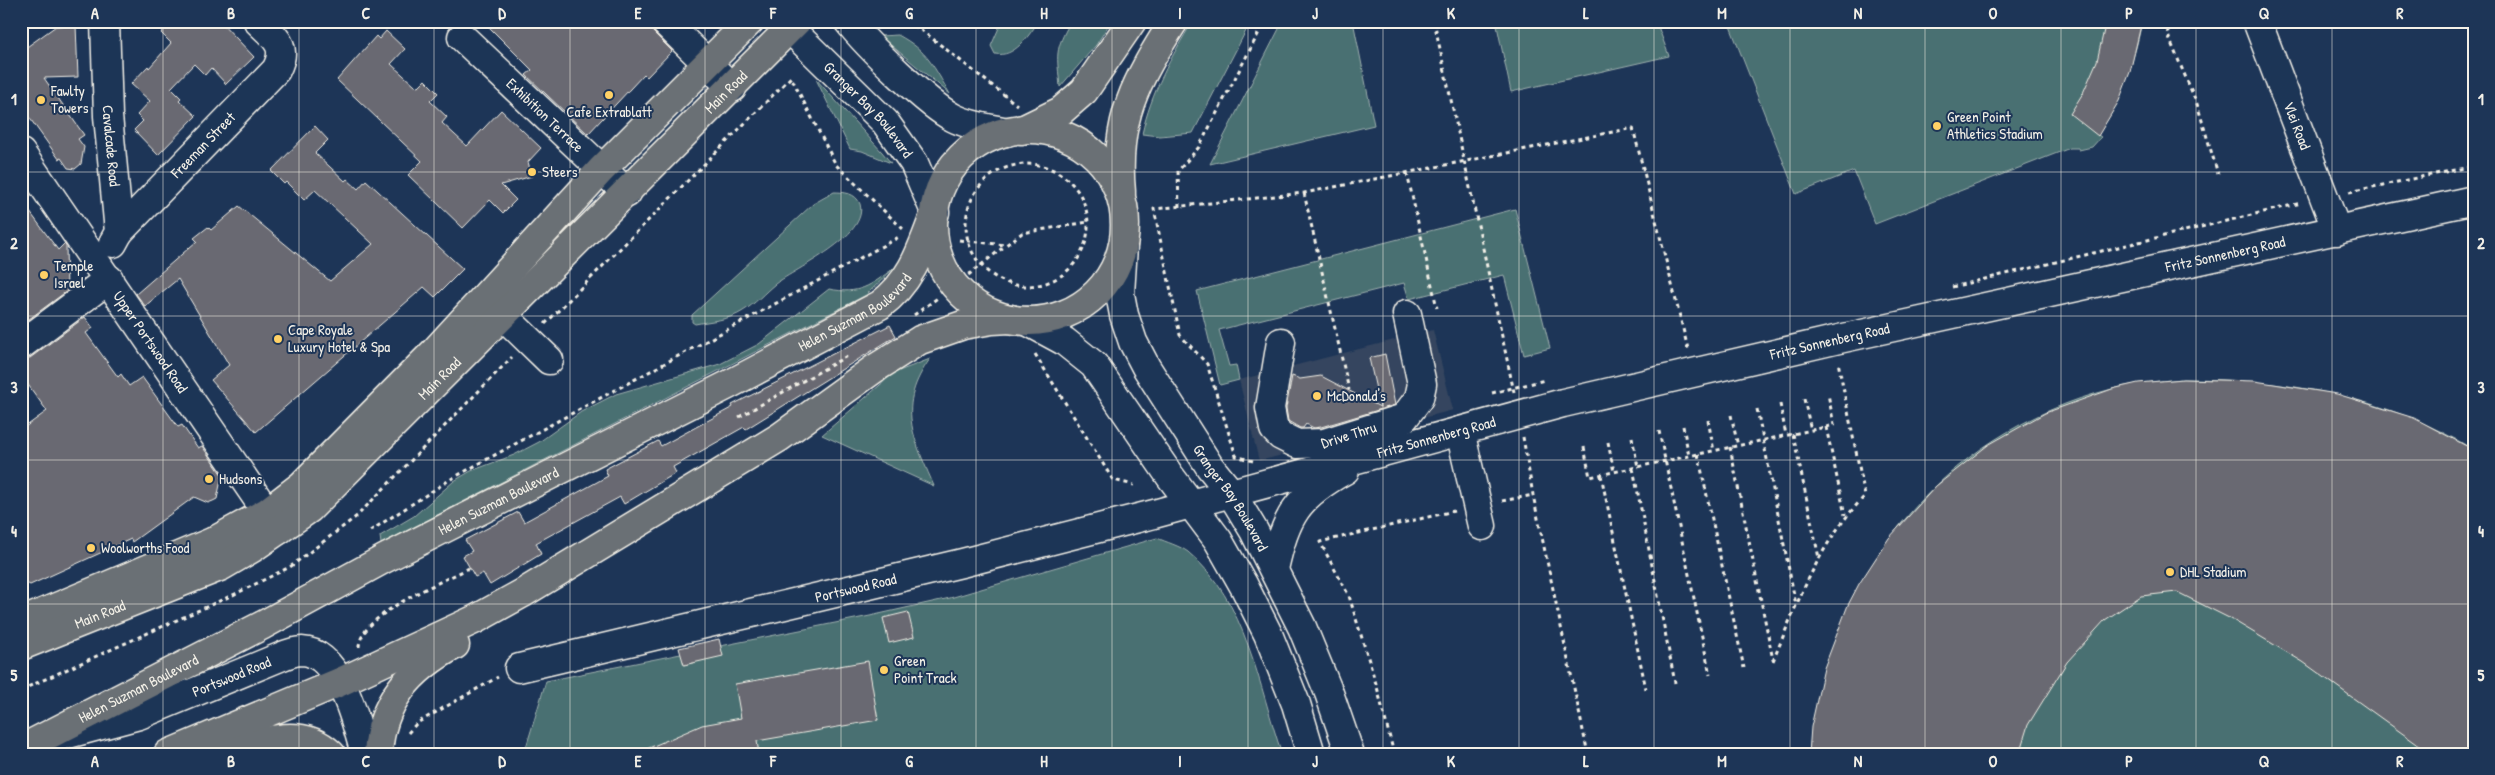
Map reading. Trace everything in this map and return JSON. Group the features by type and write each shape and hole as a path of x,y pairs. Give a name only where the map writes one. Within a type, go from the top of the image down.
{"main road":[{"name":"Main Road","path":"443,359 484,296 601,170 750,21"},
{"name":"Helen Suzman Boulevard","path":"30,745 263,625 384,559 736,381 880,305 896,291 914,268 943,185 956,164 980,143 1015,122 1061,111 1084,91 1132,21"},
{"name":"Helen Suzman Boulevard","path":"168,754 340,682 468,623 523,593 780,437 874,369 920,340 962,325 1058,316 1087,302 1109,278 1123,246 1125,219 1120,179 1121,141 1130,99 1150,58 1174,21"},
{"name":"Main Road","path":"25,628 212,542 273,521 302,485 443,359 503,316 732,88 789,24"},
{"name":"Helen Suzman Boulevard","path":"1015,122 1057,134 1088,150 1106,169 1122,201"},
{"name":"Helen Suzman Boulevard","path":"934,214 934,236 938,254 951,281 963,295 978,306 1018,320"},
{"path":"378,754 383,720 392,702 408,680 428,661 470,637 523,593"},
{"path":"227,754 261,742 292,737 306,738 331,754"}],"street":[{"name":"Cavalcade Road","path":"105,21 108,116 119,232"},
{"name":"Freeman Street","path":"119,232 276,70 283,54 276,39 258,21"},
{"path":"664,21 732,88"},
{"path":"848,21 907,80 945,112 970,124 1015,122"},
{"name":"Vlei Road","path":"2257,21 2326,197 2337,231"},
{"name":"Granger Bay Boulevard","path":"789,24 885,122 914,163 934,214"},
{"name":"Exhibition Terrace","path":"462,37 627,193"},
{"name":"Upper Portswood Road","path":"21,153 105,273 273,521"},
{"name":"Fritz Sonnenberg Road","path":"1192,504 1519,415 1694,372 2474,200"},
{"path":"21,345 105,273 119,232"},
{"name":"Granger Bay Boulevard","path":"1123,246 1120,282 1121,304 1133,342 1146,368 1210,467 1232,493 1274,569 1302,627 1350,754"},
{"path":"484,296 550,360"},
{"name":"Drive Thru","path":"1281,342 1270,408 1274,429 1281,436 1296,444 1324,443 1404,418 1419,398 1422,384 1407,314"},
{"path":"1018,320 1064,341 1094,365 1170,476 1218,540 1264,626 1296,704 1311,754"},
{"path":"1460,431 1480,516"},
{"path":"1274,569 1284,528 1297,505 1322,484 1374,454"},
{"name":"Portswood Road","path":"519,668 865,587 1192,504"},
{"name":"Portswood Road","path":"30,745 139,715 292,652 302,651 315,654 340,682 352,705 365,754"}],"path":[{"path":"907,21 924,32 1015,122"},
{"path":"1179,207 1178,171 1200,147 1265,21"},
{"path":"1434,21 1519,415 1533,495 1588,754"},
{"path":"2166,21 2168,38 2197,104 2218,174"},
{"path":"370,532 451,480 504,450 907,233 836,165 791,77"},
{"path":"1255,462 1236,456 1207,364 1180,335 1154,209 1304,193 1633,128 1694,372"},
{"path":"1014,165 1040,166 1064,176 1081,196 1088,222 1087,237 1082,251 1074,264 1063,275 1050,282 1035,286 1008,284 996,279 980,265 967,241 966,215 975,193 992,175 1014,165"},
{"path":"1944,289 2326,197 2474,166"},
{"path":"1407,173 1437,308"},
{"path":"1304,193 1349,390"},
{"path":"962,280 1022,233 1088,222"},
{"path":"959,240 1006,245"},
{"path":"935,300 939,297"},
{"path":"1031,348 1113,480 1134,485"},
{"path":"739,417 850,354"},
{"path":"1730,447 1774,661 1796,605 1819,558 1846,516 1865,496 1845,390"},
{"path":"1584,448 1590,477 1826,427 1834,425 1828,394"},
{"path":"1804,399 1810,430"},
{"path":"1780,404 1786,435"},
{"path":"1757,410 1796,605"},
{"path":"1731,415 1738,446"},
{"path":"1708,420 1714,451"},
{"path":"1683,426 1689,456"},
{"path":"1826,427 1846,516"},
{"path":"1659,431 1710,675"},
{"path":"1793,434 1819,558"},
{"path":"1632,437 1638,467"},
{"path":"1608,442 1614,472"},
{"path":"1698,454 1744,668"},
{"path":"1633,468 1675,683"},
{"path":"1601,475 1646,689"},
{"path":"1394,754 1377,687 1348,596 1320,542 1480,516 1533,495"},
{"path":"359,648 365,631 380,616 469,568"},
{"path":"403,738 416,723 502,675 519,668"}],"shaded area":[{"path":"1433,330 1453,410 1259,461 1239,380"}],"green space":[{"path":"1002,21 1039,21 1026,39 1015,49 1009,53 995,54 991,46"},
{"path":"1071,21 1111,21 1096,45 1060,87 1058,67 1059,46"},
{"path":"1193,21 1251,21 1193,133 1160,136 1142,134 1156,90"},
{"path":"1283,21 1353,21 1374,125 1210,164"},
{"path":"1496,21 1656,21 1669,56 1511,92"},
{"name":"Green Point Athletics Stadium","path":"1728,21 2142,21 2126,80 2098,135 2101,137 2092,147 2079,150 2078,148 2070,148 1875,224 1854,171 1796,194"},
{"path":"898,35 923,53 950,94 880,36"},
{"path":"816,79 891,163 862,151 850,149"},
{"path":"834,192 853,195 860,204 860,216 854,228 843,239 814,260 775,284 752,305 738,314 713,321 695,324 692,322 692,315 813,204"},
{"path":"1515,209 1550,348 1524,355 1504,275 1409,299 1404,283 1219,330 1229,366 1236,365 1239,380 1220,385 1197,291"},
{"path":"894,268 866,295 381,544 380,536 414,516 454,481 471,471 514,455 539,442 581,412 616,394 720,364 759,344 829,289 848,291 864,288"},
{"path":"930,359 913,392 911,422 920,452 934,486 822,435 894,373"},
{"name":"DHL Stadium","path":"2183,379 2259,382 2334,394 2406,416 2441,431 2474,450 2474,754 1809,754 1820,690 1839,630 1867,574 1902,523 1945,478 1994,440 2050,410 2112,389 2147,382"},
{"name":"Green Point Track","path":"1157,538 1188,552 1208,572 1224,595 1237,619 1248,646 1282,754 524,754 546,681 870,616 950,598"}],"building":[{"path":"172,21 220,21 254,57 226,84 211,68 205,75 194,64 171,88 181,98 179,100 196,116 158,155 134,130 143,121 137,115 150,101 131,84 148,66 149,68 171,43 161,33"},
{"path":"483,21 647,21 653,32 672,51 647,77 644,74 588,134 526,75 532,70"},
{"path":"2106,21 2142,21 2130,72 2119,101 2098,136 2070,114 2083,93 2097,61"},
{"name":"Fawlty Towers","path":"76,25 78,77 44,78 84,135 78,139 84,147 81,164 75,169 68,168 61,158 59,159 21,106 21,46 24,49 56,26"},
{"path":"386,31 405,49 391,64 415,86 418,87 425,80 438,93 430,101 447,117 442,123 467,146 501,110 541,148 528,162 532,176 501,185 516,200 503,213 490,200 463,228 408,175 422,161 337,80 376,36 379,39"},
{"path":"315,126 328,140 315,153 345,181 347,179 358,189 366,180 463,269 435,297 424,287 256,432 211,380 229,365 178,279 145,306 136,294 197,241 194,238 208,227 211,230 239,206 330,281 373,244 315,190 304,200 286,182 284,184 271,171"},
{"name":"Temple Israel","path":"21,200 58,250 64,244 66,246 67,291 21,325"},
{"path":"85,317 93,328 86,333 118,377 121,374 129,386 142,377 178,427 182,425 198,448 202,446 222,475 217,499 208,503 194,497 132,542 131,539 30,585 21,580 21,430 47,411 21,375 21,360 30,358"},
{"path":"890,325 896,336 746,429 744,427 673,467 676,473 624,504 620,497 536,543 541,554 490,585 483,573 475,577 463,556 472,551 465,540 518,512 524,522 608,476 605,469 658,441 661,446 733,407 732,405"},
{"name":"McDonald's","path":"1385,354 1395,405 1321,427 1314,428 1306,424 1303,428 1300,428 1288,421 1286,408 1292,376 1300,379 1321,376 1380,407 1369,358"},
{"name":"DHL Stadium","path":"2183,379 2255,381 2337,394 2414,418 2474,450 2474,754 2431,754 2303,662 2231,619 2177,592 2141,596 2105,620 2067,662 2028,725 2019,754 1809,754 1811,727 1824,668 1848,605 1859,584 1889,538 1936,486 1988,445 2045,413 2112,389 2138,383"},
{"path":"908,612 914,637 889,643 883,618"},
{"path":"719,639 723,656 684,665 679,648"},
{"path":"868,661 878,720 757,741 759,754 635,754 702,725 741,718 735,684"}],"place":[{"name":"Cafe Extrablatt","path":"609,95"},
{"name":"Fawlty Towers","path":"41,100"},
{"name":"Green Point Athletics Stadium","path":"1937,126"},
{"name":"Steers","path":"532,172"},
{"name":"Temple Israel","path":"44,275"},
{"name":"Cape Royale Luxury Hotel & Spa","path":"278,339"},
{"name":"McDonald's","path":"1317,396"},
{"name":"Hudsons","path":"209,479"},
{"name":"Woolworths Food","path":"91,548"},
{"name":"DHL Stadium","path":"2170,572"},
{"name":"Green Point Track","path":"884,670"}]}
